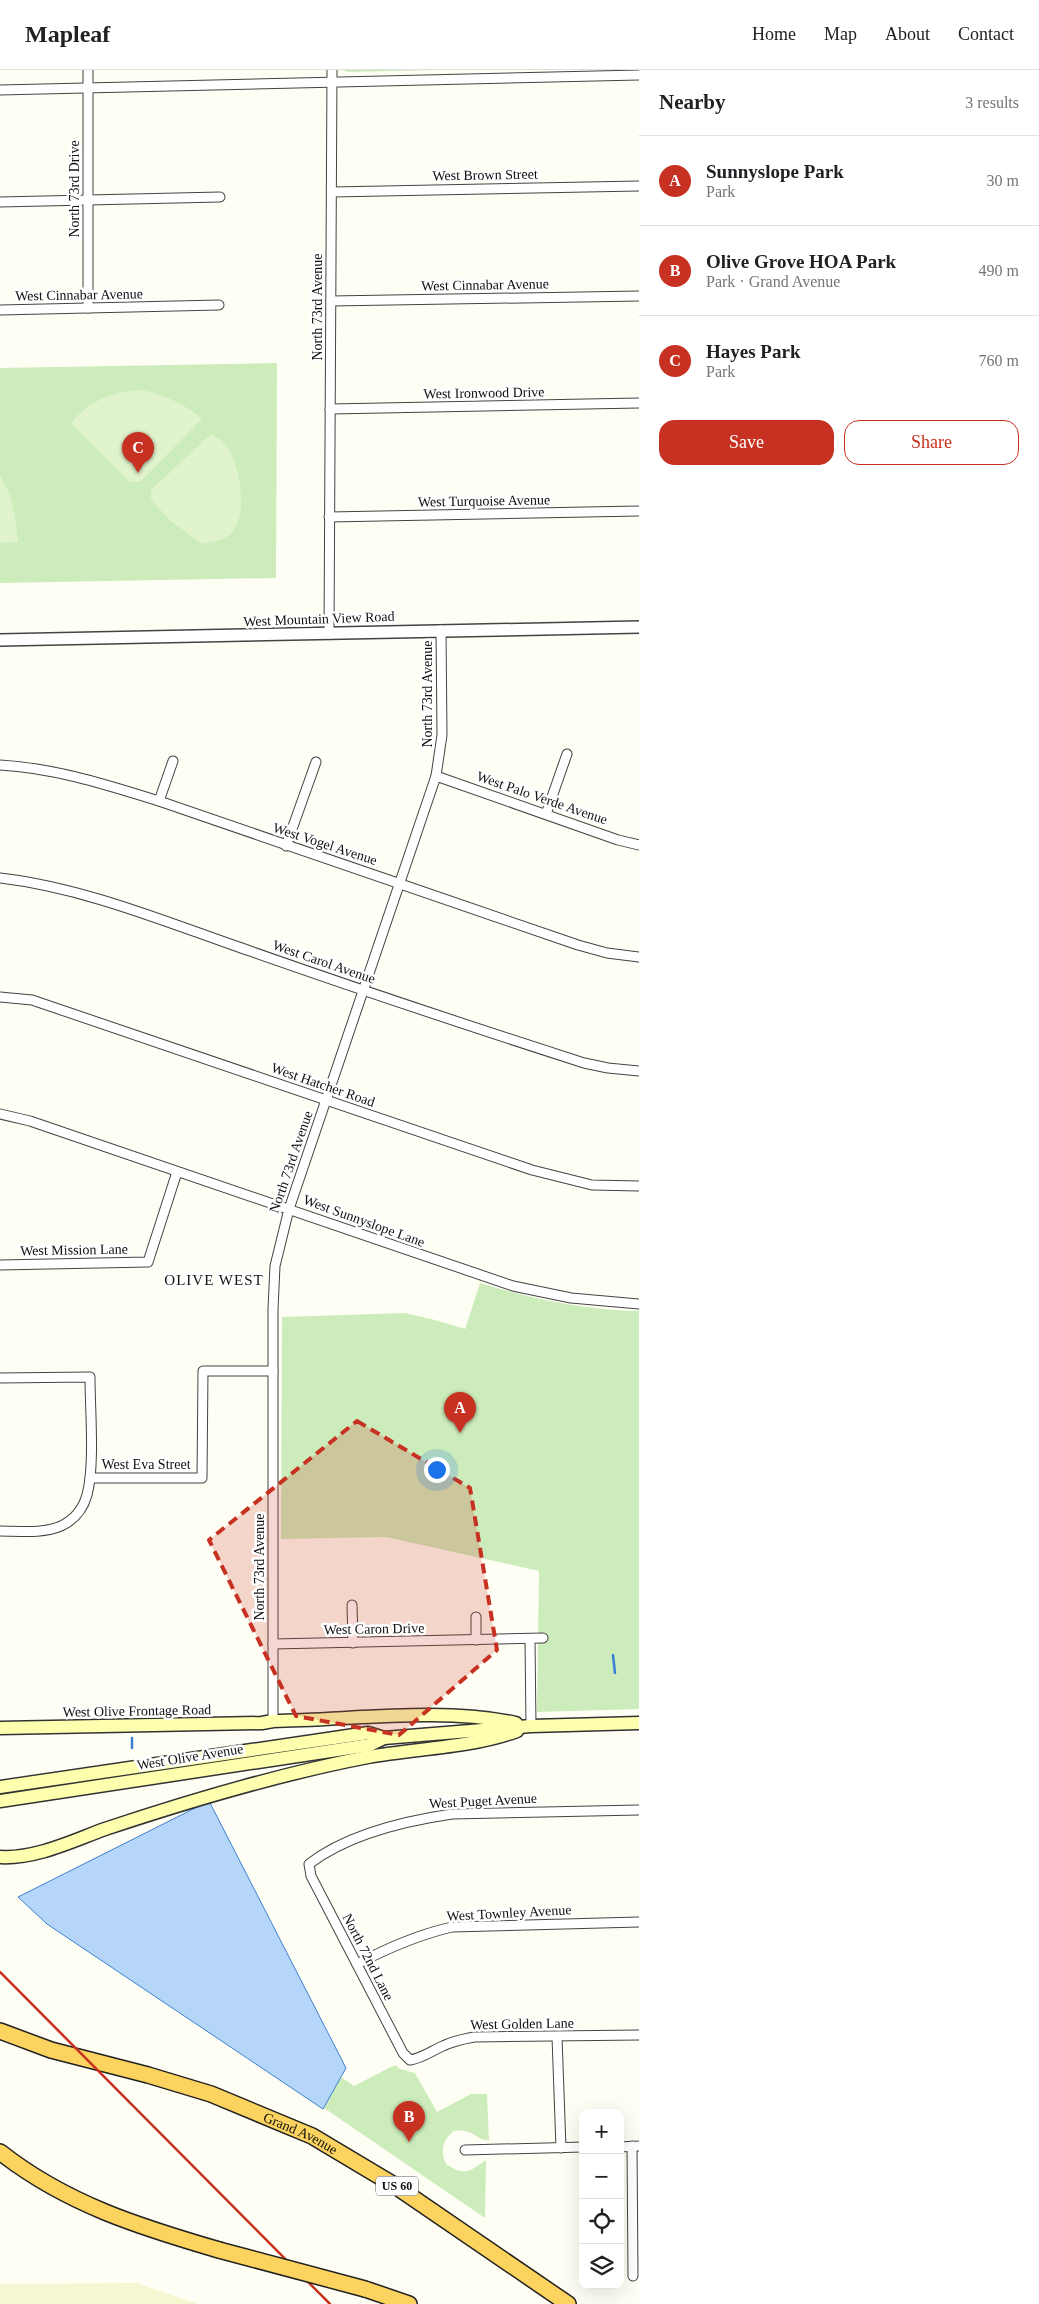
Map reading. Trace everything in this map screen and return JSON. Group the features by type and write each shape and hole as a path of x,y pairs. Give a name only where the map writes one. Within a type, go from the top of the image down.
{"highway":[{"name":"Grand Avenue","path":"0,2031 51,2050 211,2094 312,2136 394,2185 568,2304"},
{"path":"0,2152 38,2179 108,2215 219,2250 366,2289 409,2304"}],"main road":[{"name":"West Olive Frontage Road","path":"0,1728 484,1716 531,1726"},
{"name":"West Olive Avenue","path":"0,1801 370,1745 384,1738 531,1726 639,1723"},
{"path":"0,1857 36,1853 184,1802 271,1778 369,1757 492,1740 531,1726"},
{"name":"West Olive Avenue","path":"0,1787 368,1732 384,1738"}],"street":[{"name":"North 73rd Drive","path":"88,70 88,308"},
{"name":"North 73rd Avenue","path":"329,634 332,70"},
{"path":"0,90 602,73 639,75"},
{"name":"West Brown Street","path":"332,192 639,186"},
{"path":"0,202 220,197"},
{"name":"West Cinnabar Avenue","path":"331,301 639,296"},
{"name":"West Cinnabar Avenue","path":"0,310 219,305"},
{"name":"West Ironwood Drive","path":"330,409 639,403"},
{"name":"West Turquoise Avenue","path":"329,517 639,511"},
{"name":"West Mountain View Road","path":"0,640 639,627"},
{"name":"North 73rd Avenue","path":"273,1721 273,1371 275,1266 289,1208 436,776 442,735 441,630"},
{"path":"546,814 567,754"},
{"path":"159,801 172,761"},
{"path":"286,846 316,762"},
{"name":"West Vogel Avenue","path":"0,765 52,771 159,801 578,945 607,953 639,957"},
{"name":"West Palo Verde Avenue","path":"436,776 618,840 639,845"},
{"name":"West Carol Avenue","path":"0,878 29,881 106,901 363,991 584,1063 639,1071"},
{"name":"West Hatcher Road","path":"0,997 32,1000 532,1170 592,1185 639,1186"},
{"name":"West Sunnyslope Lane","path":"0,1114 30,1121 513,1286 579,1299 639,1304"},
{"name":"West Mission Lane","path":"0,1265 148,1262 178,1172"},
{"name":"West Eva Street","path":"0,1531 44,1530 59,1527 70,1521 84,1504 90,1478 202,1478 203,1371 273,1371"},
{"path":"0,1378 90,1377 90,1478"},
{"path":"352,1605 353,1643"},
{"path":"476,1617 476,1640"},
{"name":"West Caron Drive","path":"273,1644 544,1638"},
{"path":"530,1639 531,1726"},
{"name":"West Puget Avenue","path":"309,1864 318,1857 375,1831 427,1817 452,1814 639,1810"},
{"name":"North 72nd Lane","path":"309,1864 311,1876 403,2054 410,2060"},
{"name":"West Townley Avenue","path":"357,1964 424,1933 452,1927 639,1922"},
{"name":"West Golden Lane","path":"410,2060 421,2058 452,2042 474,2037 639,2035"},
{"path":"557,2037 561,2148"},
{"path":"633,2276 635,2146"},
{"path":"465,2150 579,2147"}],"highlighted area":[{"path":"357,1421 470,1488 497,1650 399,1735 296,1716 209,1540"}],"green space":[{"path":"342,70 436,70 348,72"},
{"path":"277,363 276,578 0,583 0,368"},
{"path":"141,390 173,400 188,408 202,419 140,482 130,482 71,423 86,408 102,399 111,395"},
{"path":"211,434 220,439 230,451 235,463 241,490 241,504 235,528 228,536 202,544 171,521 151,500 151,490"},
{"path":"0,476 8,491 13,507 18,542 0,543"},
{"path":"480,1283 559,1303 639,1311 639,1709 537,1712 539,1571 386,1537 281,1539 282,1317 405,1313 465,1329"},
{"path":"395,2065 400,2069 415,2073 437,2112 471,2094 487,2094 489,2140 481,2139 467,2131 454,2131 447,2138 443,2146 446,2164 458,2170 471,2170 486,2160 485,2218 324,2108 341,2077 354,2086"},
{"path":"136,2283 198,2304 0,2304 0,2284"}],"water":[{"path":"209,1801 346,2068 323,2109 47,1924 18,1897"}],"waterway":[{"path":"613,1655 615,1673"},
{"path":"132,1738 132,1748"}],"railway":[{"path":"0,1972 330,2304"}],"place":[{"name":"Hayes Park","path":"138,473"},
{"name":"Sunnyslope Park","path":"460,1433"},
{"name":"Olive Grove HOA Park","path":"409,2142"}],"district":[{"name":"OLIVE WEST","path":"214,1280"}]}
